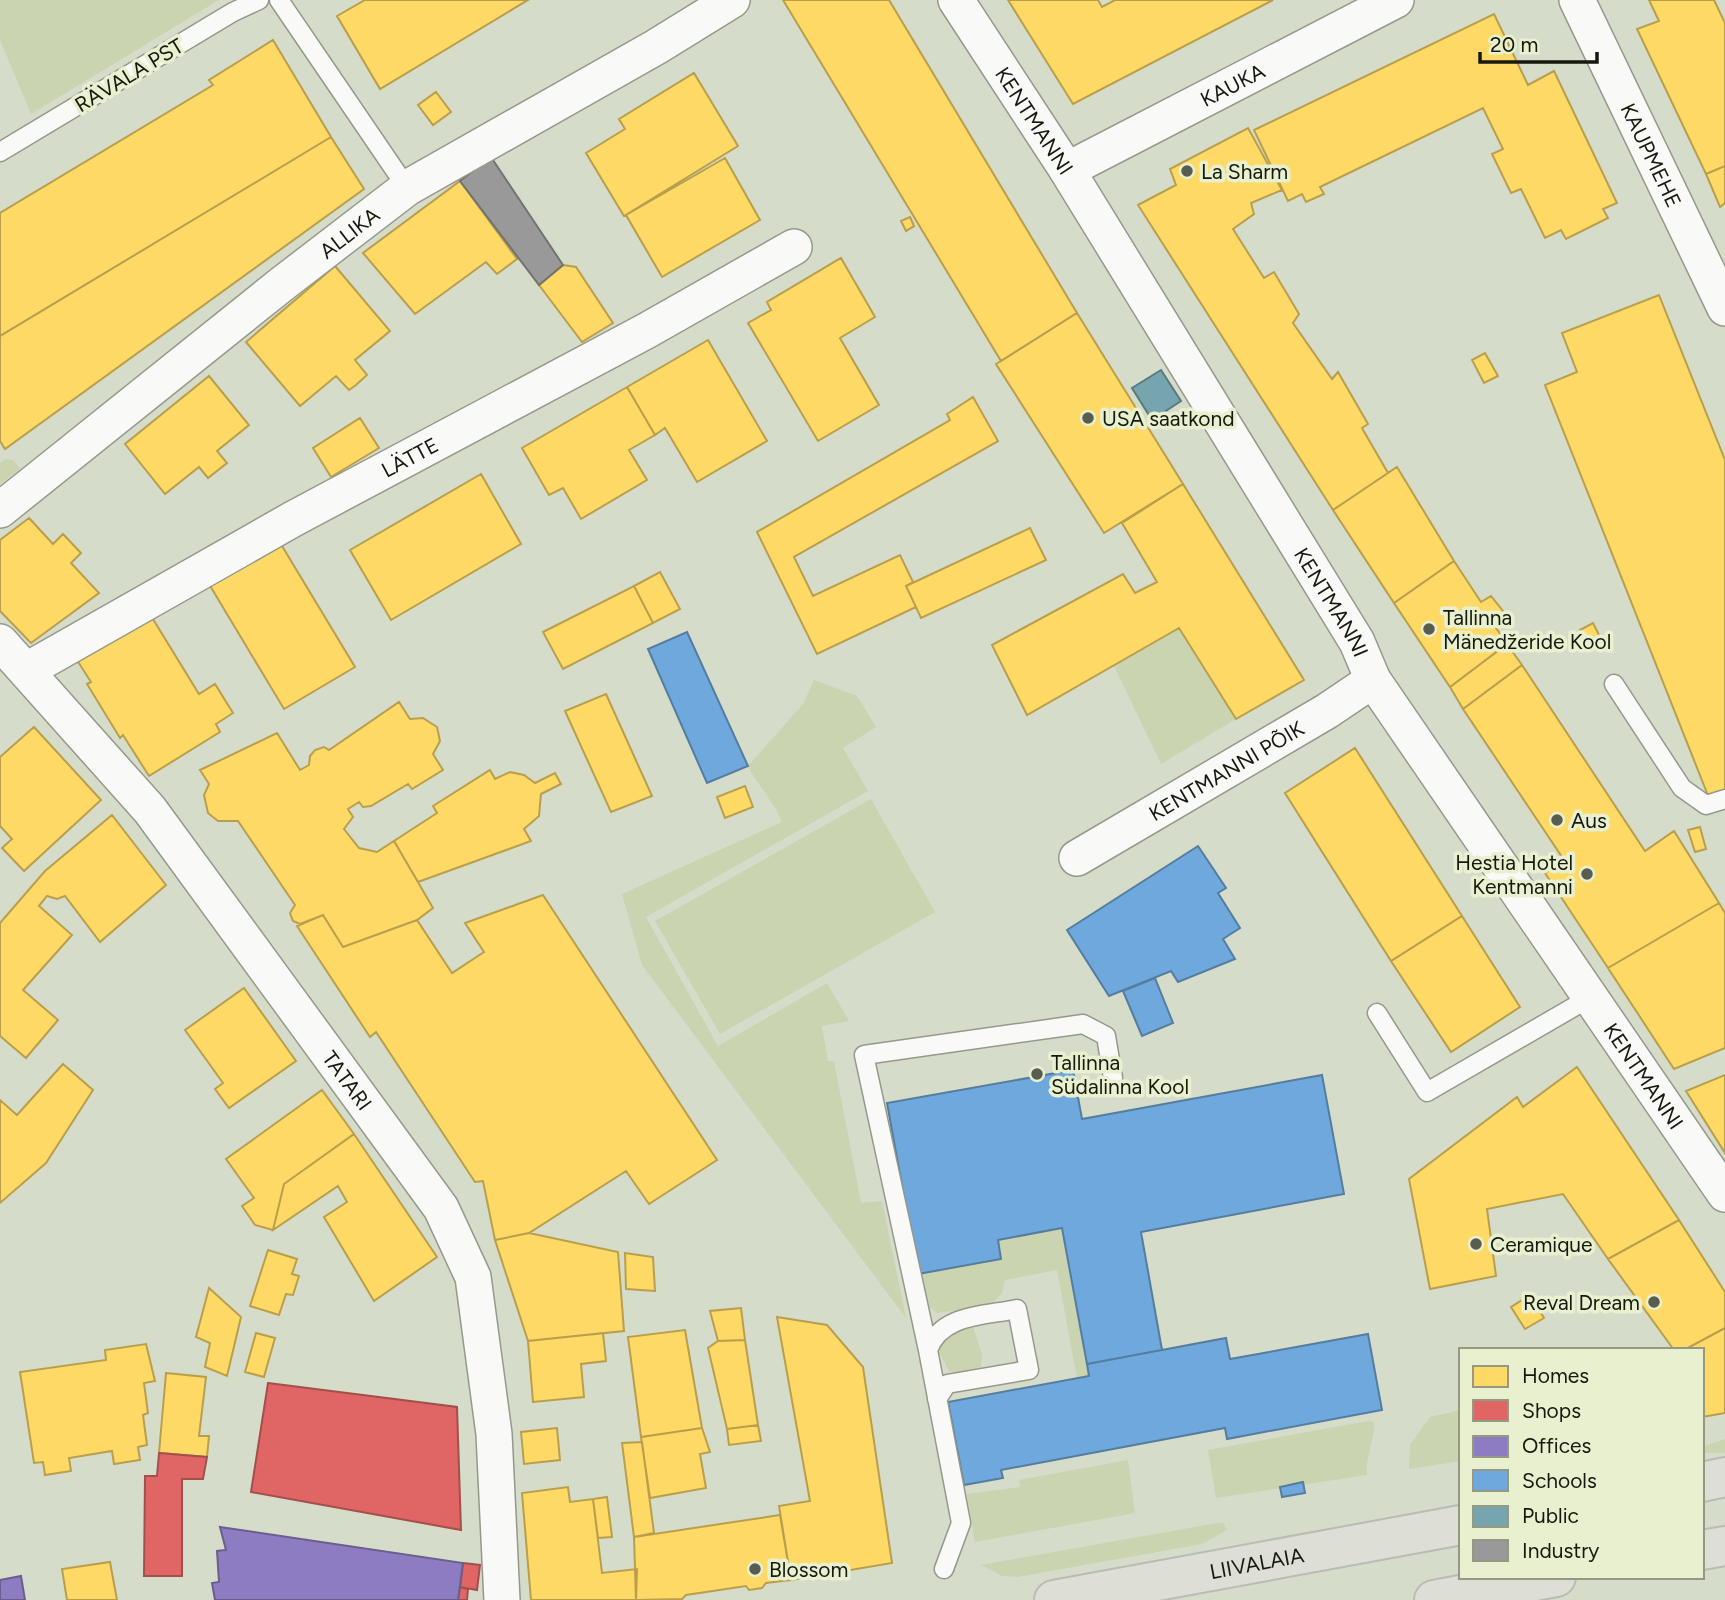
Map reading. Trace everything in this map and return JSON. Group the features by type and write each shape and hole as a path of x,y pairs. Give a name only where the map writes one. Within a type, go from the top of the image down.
{"main road":[{"path":"1704,1482 1725,1478"},
{"name":"LIIVALAIA","path":"1054,1600 1459,1525"},
{"path":"1704,1550 1725,1546"},
{"path":"1434,1600 1545,1579"}],"street":[{"name":"ALLIKA","path":"0,510 282,284 407,188 656,47 732,0"},
{"name":"KENTMANNI","path":"956,0 1067,170 1357,642 1373,680 1725,1194"},
{"name":"KAUKA","path":"1067,170 1395,0"},
{"name":"KAUPMEHE","path":"1577,0 1725,308"},
{"name":"LÄTTE","path":"27,670 293,519 646,331 794,247"},
{"name":"TATARI","path":"0,642 150,810 441,1208 473,1277 494,1434 502,1600"},
{"name":"KENTMANNI PÕIK","path":"1077,858 1327,711 1373,680"}],"lane":[{"name":"RÄVALA PST","path":"0,152 233,12 259,0"},
{"path":"279,0 407,188"},
{"path":"1614,684 1682,788 1706,805 1725,799"},
{"path":"1377,1013 1427,1092 1591,997"},
{"path":"944,1569 961,1523 928,1350 864,1055 1083,1024 1106,1037 1113,1078"},
{"path":"928,1350 933,1337 945,1324 1017,1309 1029,1370 947,1384 937,1399"}],"green space":[{"path":"0,0 219,0 31,114 0,40"},
{"path":"6,459 13,460 20,469 0,484 0,463"},
{"path":"1179,628 1236,719 1161,764 1114,666"},
{"path":"814,680 857,696 876,727 843,748 868,791 646,917 718,1046 827,983 849,1021 822,1026 828,1061 834,1061 861,1203 882,1201 906,1318 642,965 622,894 782,822 748,766 803,704"},
{"path":"871,799 935,912 720,1034 655,921"},
{"path":"1062,1228 1089,1376 1077,1378 1057,1270 1005,1280 1002,1293 990,1306 937,1313 926,1304 921,1273 1001,1259 998,1240"},
{"path":"973,1327 982,1354 981,1367 959,1373 949,1371 939,1352 941,1340 956,1329"},
{"path":"1459,1410 1459,1461 1409,1469 1410,1445 1430,1417"},
{"path":"1374,1422 1374,1426 1367,1475 1216,1498 1208,1450"},
{"path":"1725,1439 1725,1453 1704,1453 1704,1446"},
{"path":"1128,1460 1135,1513 975,1542 967,1494 1020,1487 1019,1480"},
{"path":"1223,1522 1227,1530 1202,1544 1017,1577 1002,1576 981,1565"}],"building: Homes":[{"path":"365,0 528,0 380,89 337,16"},
{"path":"783,0 889,0 1077,313 1001,361"},
{"path":"1008,0 1098,0 1102,7 1115,0 1273,0 1073,104"},
{"path":"1649,0 1714,0 1725,23 1725,166 1706,174 1637,29 1659,21"},
{"path":"1494,14 1528,85 1554,71 1617,203 1603,209 1608,218 1566,239 1561,230 1545,238 1521,189 1511,193 1492,154 1503,149 1483,108 1320,187 1324,194 1306,202 1302,194 1288,201 1254,130"},
{"path":"273,40 331,137 0,336 0,213 213,85 209,80"},
{"path":"694,73 738,146 624,216 586,153 625,129 619,119"},
{"path":"436,92 451,112 433,125 418,105"},
{"path":"1248,128 1282,190 1251,203 1254,214 1233,229 1264,278 1274,272 1299,314 1293,323 1332,379 1338,372 1368,424 1362,428 1388,473 1333,510 1138,205 1176,185 1170,169"},
{"path":"331,137 364,189 5,449 0,441 0,336"},
{"path":"725,158 760,220 662,277 626,215"},
{"path":"1725,166 1725,203 1720,207 1706,174"},
{"path":"460,181 517,259 497,274 486,262 415,314 363,253"},
{"path":"910,217 914,226 906,231 901,221"},
{"path":"841,258 875,317 840,338 879,405 818,441 748,323 771,310 767,302"},
{"path":"563,265 576,267 613,323 582,342 539,285"},
{"path":"335,266 390,331 355,360 367,375 356,385 349,390 336,376 300,406 246,342"},
{"path":"1659,295 1725,460 1725,792 1709,798 1545,385 1577,372 1562,333"},
{"path":"1077,313 1183,484 1104,533 996,364"},
{"path":"708,340 767,441 697,482 665,428 655,435 627,387"},
{"path":"1485,353 1498,376 1484,383 1472,360"},
{"path":"209,376 249,425 217,451 227,463 208,478 199,467 165,494 125,444"},
{"path":"627,387 655,435 629,450 647,480 581,519 563,488 549,495 522,448"},
{"path":"973,397 998,441 794,557 813,596 900,555 913,582 906,586 916,607 817,654 757,532 950,420 947,414"},
{"path":"360,418 379,448 331,477 313,448"},
{"path":"1397,467 1454,561 1394,603 1333,510"},
{"path":"481,474 521,544 391,620 350,550"},
{"path":"1183,484 1304,680 1236,719 1179,628 1027,715 992,645 1123,574 1135,593 1157,582 1122,523"},
{"path":"29,518 53,544 63,534 81,553 71,563 99,593 31,643 0,611 0,540"},
{"path":"1030,528 1046,560 921,618 906,586"},
{"path":"276,536 355,667 284,709 206,579"},
{"path":"1454,561 1481,602 1491,596 1507,616 1494,625 1507,644 1450,687 1394,603"},
{"path":"660,572 680,609 653,623 634,586"},
{"path":"634,586 653,623 563,669 543,632"},
{"path":"148,611 199,694 215,684 233,713 216,724 220,732 149,776 123,735 120,738 87,684 91,682 75,657"},
{"path":"1593,623 1602,641 1590,648 1580,630"},
{"path":"1507,644 1522,665 1463,709 1450,687"},
{"path":"1522,665 1645,851 1674,831 1719,903 1608,968 1545,873 1564,860 1463,709"},
{"path":"606,694 652,796 611,812 565,711"},
{"path":"399,702 410,719 423,718 437,727 440,741 433,754 443,770 412,789 408,784 371,806 363,807 359,802 348,809 353,817 344,829 359,848 377,852 394,841 433,908 417,920 343,947 323,915 300,924 293,921 290,913 295,905 238,821 218,821 208,813 204,795 209,784 200,770 277,733 300,770 309,765 310,756 315,750 324,747 329,750"},
{"path":"34,727 101,800 24,871 2,848 12,839 0,826 0,757"},
{"path":"1355,748 1462,916 1391,961 1285,793"},
{"path":"490,770 495,779 510,772 524,775 535,783 555,773 561,784 541,794 539,816 524,829 531,841 418,882 394,841 437,813 433,806"},
{"path":"745,786 753,807 725,818 717,797"},
{"path":"112,815 166,885 100,942 65,896 57,899 47,896 39,906 72,935 23,990 58,1020 26,1058 0,1036 0,923 45,871"},
{"path":"1700,827 1706,849 1695,852 1688,830"},
{"path":"543,895 717,1160 649,1204 626,1171 529,1233 495,1240 483,1181 475,1182 376,1032 370,1037 297,926 323,915 343,947 417,920 452,973 484,952 465,923"},
{"path":"1719,903 1725,913 1725,1048 1674,1069 1608,968"},
{"path":"1462,916 1520,1007 1451,1052 1391,961"},
{"path":"244,988 296,1061 229,1108 215,1089 223,1083 185,1030"},
{"path":"63,1064 93,1090 46,1163 0,1203 0,1100 17,1115"},
{"path":"1577,1067 1679,1220 1608,1259 1563,1194 1487,1209 1496,1276 1430,1289 1409,1179 1517,1097 1523,1107"},
{"path":"1725,1075 1725,1153 1686,1091"},
{"path":"322,1090 354,1134 284,1184 273,1230 255,1225 242,1206 254,1198 226,1159"},
{"path":"354,1134 437,1257 374,1301 324,1217 347,1202 338,1186 273,1230 284,1184"},
{"path":"1679,1220 1725,1292 1725,1328 1688,1348 1673,1348 1608,1259"},
{"path":"529,1233 618,1252 624,1331 528,1341 495,1240"},
{"path":"268,1250 297,1259 292,1274 299,1276 293,1295 286,1294 279,1315 250,1306"},
{"path":"625,1253 653,1257 655,1291 626,1289"},
{"path":"209,1288 241,1317 227,1376 205,1367 210,1343 196,1337"},
{"path":"1530,1295 1544,1318 1525,1329 1511,1307"},
{"path":"741,1308 745,1340 718,1341 710,1311"},
{"path":"777,1317 827,1325 863,1367 892,1563 791,1580 779,1506 810,1501"},
{"path":"1725,1328 1725,1413 1704,1417 1704,1348 1688,1348"},
{"path":"685,1330 702,1428 641,1437 628,1337"},
{"path":"256,1333 275,1338 264,1377 245,1372"},
{"path":"603,1333 606,1361 581,1364 584,1397 533,1402 528,1341"},
{"path":"745,1340 758,1425 727,1429 708,1348 718,1341"},
{"path":"146,1344 155,1381 144,1383 148,1413 143,1415 147,1445 138,1447 140,1460 114,1464 112,1451 69,1458 71,1471 45,1475 43,1462 34,1463 20,1372 106,1360 105,1350"},
{"path":"166,1373 206,1377 199,1436 209,1436 207,1457 159,1453"},
{"path":"758,1425 761,1441 729,1445 727,1429"},
{"path":"557,1428 560,1460 524,1464 521,1432"},
{"path":"702,1428 710,1452 700,1454 706,1488 650,1498 641,1437"},
{"path":"642,1442 654,1533 634,1537 622,1443"},
{"path":"568,1487 570,1502 593,1499 602,1573 637,1569 636,1600 531,1600 522,1493"},
{"path":"607,1497 612,1537 598,1538 593,1499"},
{"path":"780,1515 791,1580 766,1583 762,1588 749,1590 746,1586 686,1595 682,1599 636,1600 634,1537"},
{"path":"110,1562 117,1600 67,1600 62,1569"}],"building: Shops":[{"path":"268,1383 457,1407 461,1530 251,1492"},
{"path":"159,1453 207,1457 203,1479 182,1479 182,1576 144,1576 145,1476 157,1476"},
{"path":"463,1563 480,1565 477,1590 460,1587"},
{"path":"460,1587 468,1589 467,1600 458,1600"}],"building: Offices":[{"path":"220,1527 463,1563 458,1600 215,1600 212,1583 219,1582 217,1551 226,1550"},
{"path":"21,1576 25,1600 0,1600 0,1580"}],"building: Schools":[{"path":"687,632 748,766 707,783 648,649"},
{"path":"1198,846 1226,888 1218,893 1240,928 1223,939 1235,959 1178,982 1171,971 1109,996 1067,930"},
{"path":"1155,978 1173,1023 1142,1036 1123,991"},
{"path":"1073,1070 1082,1119 1322,1075 1344,1194 1141,1232 1162,1350 1087,1364 1062,1228 998,1240 1001,1259 918,1274 887,1103"},
{"path":"1368,1334 1382,1410 1227,1439 1225,1428 1001,1470 1003,1478 964,1485 948,1402 1089,1376 1087,1364 1226,1338 1230,1359"},
{"path":"1303,1482 1305,1493 1282,1497 1280,1487"}],"building: Public":[{"path":"1161,370 1181,401 1152,420 1132,388"}],"building: Industry":[{"path":"491,157 563,265 539,285 460,181"}],"place":[{"name":"La Sharm","path":"1187,171"},
{"name":"USA saatkond","path":"1088,418"},
{"name":"Tallinna Mänedžeride Kool","path":"1429,629"},
{"name":"Aus","path":"1557,820"},
{"name":"Hestia Hotel Kentmanni","path":"1587,874"},
{"name":"Tallinna Südalinna Kool","path":"1037,1074"},
{"name":"Ceramique","path":"1476,1244"},
{"name":"Reval Dream","path":"1654,1302"},
{"name":"Blossom","path":"755,1569"}]}
